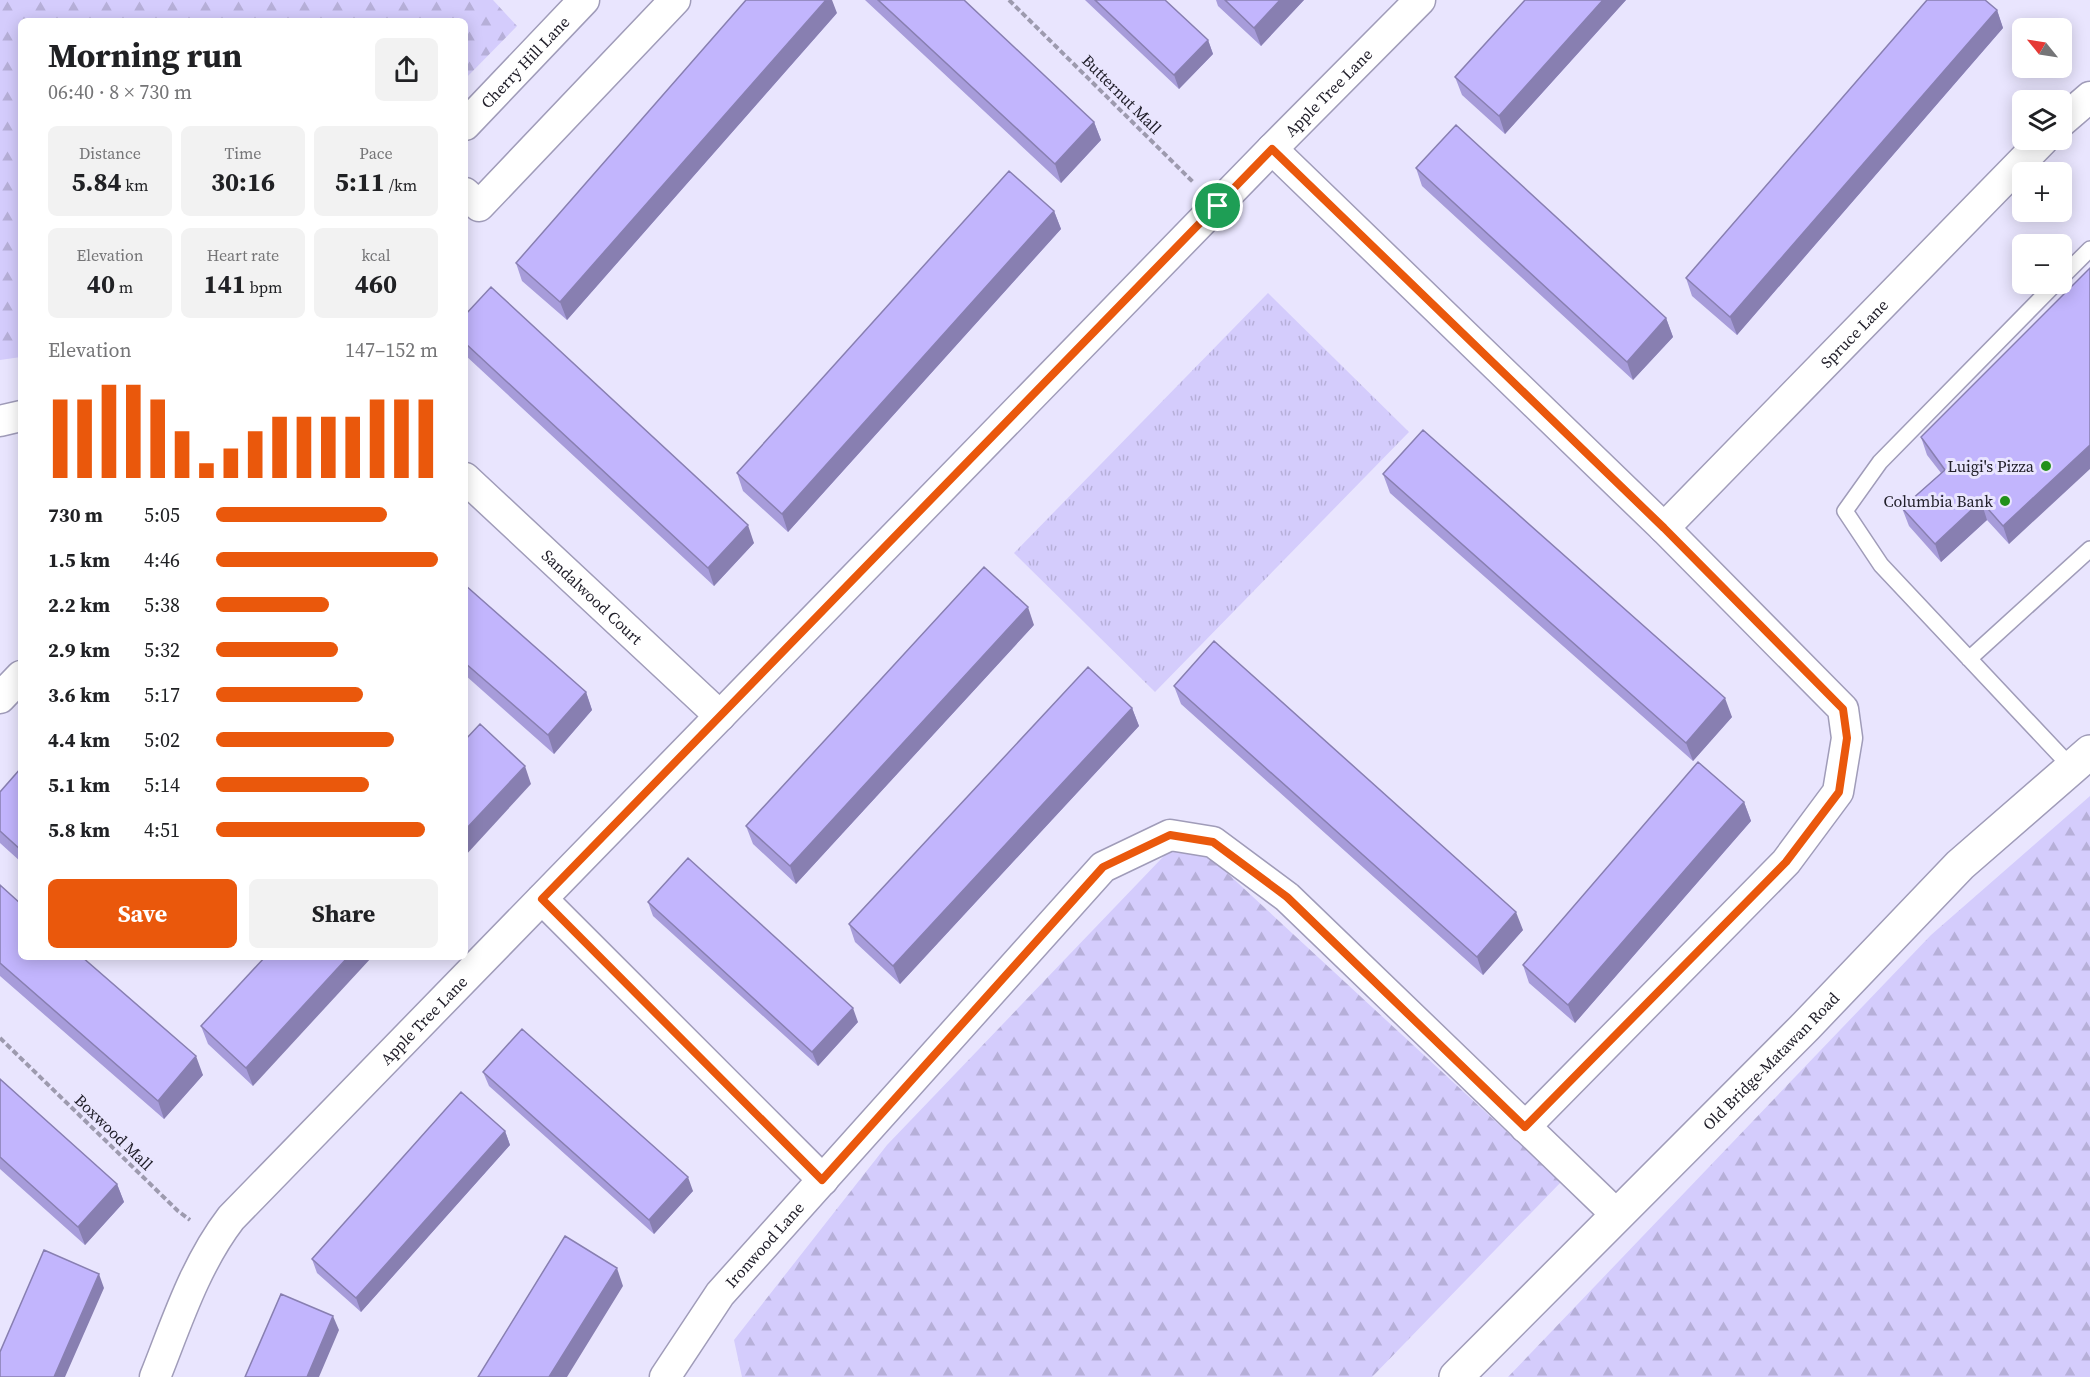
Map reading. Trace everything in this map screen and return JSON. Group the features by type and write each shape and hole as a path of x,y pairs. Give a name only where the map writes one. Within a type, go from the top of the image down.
{"main road":[{"name":"Old Bridge-Matawan Road","path":"1455,1377 1806,1026 1960,864 2081,760"}],"street":[{"path":"468,196 478,206 675,0"},
{"name":"Apple Tree Lane","path":"155,1377 196,1275 215,1239 250,1197 1420,0"},
{"name":"Cherry Hill Lane","path":"468,122 574,4"},
{"path":"2072,113 2090,97"},
{"path":"1272,149 1664,528 1843,709 1847,738 1839,792 1786,862 1525,1127"},
{"name":"Spruce Lane","path":"1664,528 2033,150"},
{"path":"0,421 18,417"},
{"name":"Sandalwood Court","path":"468,481 720,716"},
{"path":"0,698 18,679"},
{"name":"Ironwood Lane","path":"665,1377 720,1294 1103,867 1170,835 1213,842 1287,897 1617,1215"},
{"path":"542,899 822,1180"}],"lane":[{"path":"2072,267 2090,249"},
{"path":"2045,294 1880,462 1845,511 1881,565 1970,659 2081,760"},
{"path":"1970,659 2090,549"}],"path":[{"name":"Butternut Mall","path":"1009,0 1218,206"},
{"name":"Boxwood Mall","path":"0,1038 178,1211 215,1239"}],"green space":[{"path":"0,0 493,0 517,26 468,76 468,18 18,18 18,357 0,360"},
{"path":"1268,293 1409,432 1155,692 1014,553"},
{"path":"2090,796 2090,1377 1508,1377 1931,935"},
{"path":"1185,834 1561,1182 1372,1377 742,1377 734,1340 887,1145"}],"building":[{"path":"746,0 826,0 560,302 516,263"},
{"path":"878,0 964,0 1094,122 1055,164"},
{"path":"1095,0 1165,0 1208,40 1174,75"},
{"path":"1225,0 1280,0 1254,28"},
{"path":"1525,0 1603,0 1499,116 1455,77"},
{"path":"1927,0 1985,0 1997,10 1730,317 1686,278"},
{"path":"1456,125 1666,318 1627,362 1416,168"},
{"path":"1009,171 1054,211 782,514 737,473"},
{"path":"2090,268 2090,445 2003,526 1981,501 1935,544 1902,508 1945,470 1921,437 2064,294 2072,294 2072,286"},
{"path":"491,287 748,525 708,568 468,346 468,312"},
{"path":"1423,430 1725,698 1686,743 1383,474"},
{"path":"984,567 1028,607 790,866 746,826"},
{"path":"468,588 586,692 548,735 468,666"},
{"path":"1214,641 1516,912 1477,957 1174,686"},
{"path":"1088,667 1132,708 893,966 849,924"},
{"path":"480,724 525,766 468,827 468,737"},
{"path":"1698,762 1744,802 1568,1005 1523,965"},
{"path":"18,771 18,847 0,831 0,792"},
{"path":"688,858 853,1008 812,1052 648,902"},
{"path":"0,885 18,901 18,960 85,960 196,1056 158,1101 0,963"},
{"path":"262,960 345,960 246,1068 201,1026"},
{"path":"522,1029 688,1177 649,1220 483,1072"},
{"path":"0,1079 117,1184 78,1227 0,1157"},
{"path":"461,1092 505,1131 356,1298 312,1259"},
{"path":"565,1236 617,1268 549,1377 478,1377"},
{"path":"44,1250 99,1274 54,1377 0,1377 0,1352"},
{"path":"281,1294 333,1316 307,1377 245,1377"}],"place":[{"name":"Luigi's Pizza","path":"2046,466"},
{"name":"Columbia Bank","path":"2005,501"}],"route":[{"path":"1272,149 1664,528 1843,709 1847,738 1839,792 1786,862 1525,1127 1287,897 1213,842 1170,835 1103,867 822,1180 542,899 1218,206 1272,149"}]}
